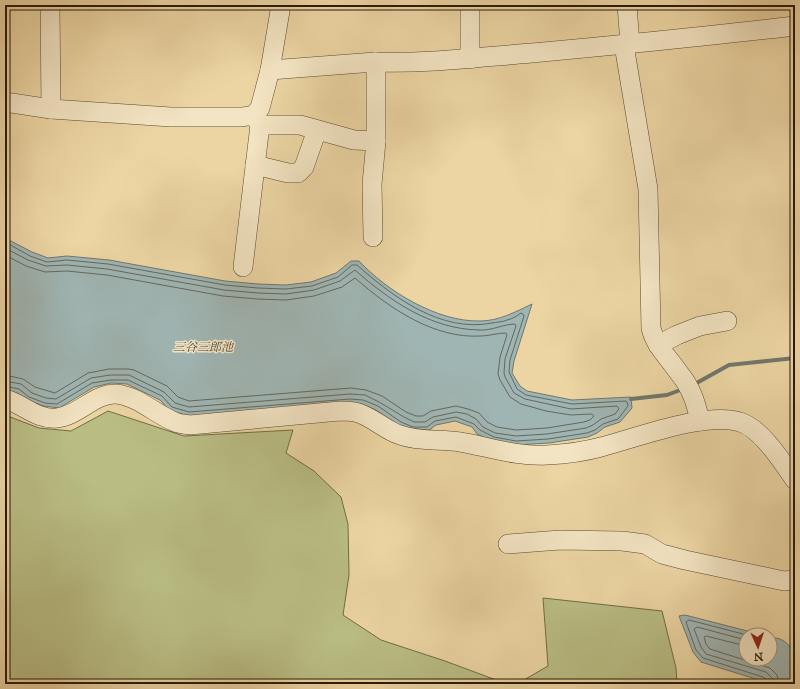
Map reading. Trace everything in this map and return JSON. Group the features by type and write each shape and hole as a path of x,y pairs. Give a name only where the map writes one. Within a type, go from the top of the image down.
{"street":[{"path":"50,5 51,109"},
{"path":"243,267 255,165 257,120 270,70 281,5"},
{"path":"470,5 470,58"},
{"path":"627,5 627,44 648,189 650,317 653,337 680,373 696,401 700,421"},
{"path":"270,70 375,62 470,58 627,44 795,26"},
{"path":"373,237 372,184 376,141 375,62"},
{"path":"5,102 51,109 171,117 242,117 300,125 354,140 376,141"},
{"path":"255,165 288,174 298,173 304,167 316,130"},
{"path":"658,345 677,335 700,326 727,321"},
{"path":"5,400 32,413 56,418 68,414 103,396 114,394 125,395 175,422 190,425 354,411 367,416 387,430 400,435 414,438 459,442 519,454 545,456 574,453 600,448 700,421 726,420 740,422 753,429 772,449 795,480"},
{"path":"508,544 560,540 622,541 645,544 662,554"},
{"path":"596,554 644,550 784,581 795,580"}],"green space":[{"path":"108,411 184,436 293,430 286,453 314,471 341,497 348,524 349,575 343,615 381,640 445,661 507,684 5,684 5,415 39,428 71,431"},
{"path":"543,598 662,611 676,668 677,684 517,684 548,666"}],"water":[{"name":"三谷三郎池","path":"5,238 32,252 48,258 67,256 109,260 225,281 258,284 286,285 311,282 336,273 351,261 359,261 384,283 414,303 447,316 464,320 487,321 507,316 532,304 514,361 512,373 520,386 527,391 572,400 631,397 632,408 620,422 605,427 588,437 549,443 515,445 492,441 477,434 472,427 455,421 436,425 428,431 412,431 399,425 376,410 362,404 349,403 188,416 169,410 160,400 127,384 111,383 94,387 59,408 44,406 27,401 17,393 5,390"},
{"path":"685,615 738,629 738,667 778,667 778,638 782,640 791,648 793,654 795,684 766,684 762,681 701,662 693,652 679,616"}],"waterway":[{"path":"693,385 729,365 795,358"},
{"path":"631,399 667,395 683,389"}]}
